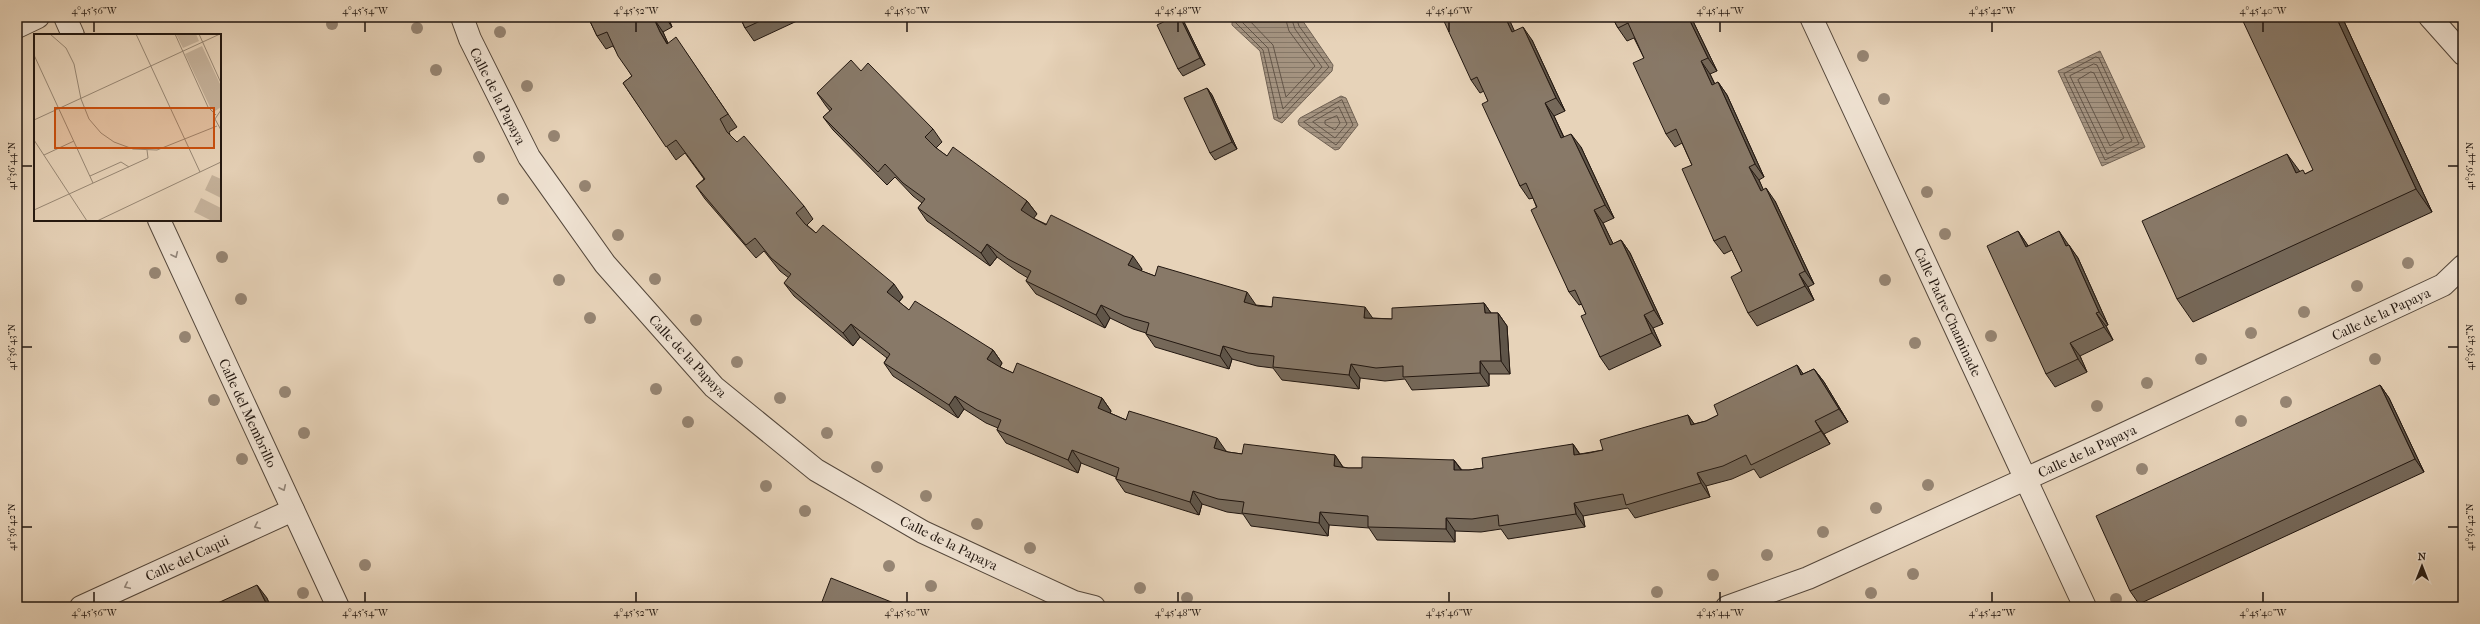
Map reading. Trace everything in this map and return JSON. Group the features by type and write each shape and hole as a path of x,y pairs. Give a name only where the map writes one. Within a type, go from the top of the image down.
{"street":[{"path":"17,27 38,17"},
{"path":"65,17 73,34"},
{"name":"Calle de la Papaya","path":"462,17 470,39 529,157 605,264 714,387 816,470 923,532 1074,602 1094,607"},
{"name":"Calle Padre Chaminade","path":"1811,17 2085,607"},
{"path":"2432,20 2463,38"},
{"path":"2432,20 2463,54"},
{"name":"Calle del Membrillo","path":"159,221 338,607"},
{"name":"Calle de la Papaya","path":"1727,607 1808,578 2453,283 2463,266"},
{"name":"Calle del Caqui","path":"81,607 293,510"}],"water":[{"path":"1232,17 1300,17 1333,65 1332,71 1282,123 1274,119 1260,51 1232,25"},
{"path":"2100,51 2145,147 2102,166 2058,71"},
{"path":"1341,96 1346,98 1358,125 1339,149 1335,150 1299,125 1298,121 1300,118"}],"building":[{"path":"588,17 657,17 654,19 667,44 676,37 728,114 720,119 727,132 737,142 744,136 804,206 796,213 805,224 816,233 823,225 894,284 887,292 909,310 915,301 993,350 987,359 1013,373 1017,363 1102,398 1098,408 1126,420 1129,411 1217,438 1214,448 1242,454 1244,444 1335,455 1334,466 1348,468 1362,468 1362,457 1454,460 1454,470 1483,468 1482,458 1573,444 1574,455 1589,453 1603,450 1600,440 1688,415 1691,425 1706,421 1718,415 1714,405 1797,365 1801,375 1814,369 1839,409 1815,421 1821,431 1751,465 1746,455 1723,466 1697,473 1701,483 1626,505 1623,494 1574,503 1576,514 1499,526 1498,515 1472,519 1446,518 1446,529 1368,527 1368,516 1320,512 1319,523 1242,513 1244,502 1218,499 1193,491 1190,502 1116,479 1119,468 1072,450 1068,460 997,430 1001,420 977,410 955,396 949,405 884,363 890,354 851,324 843,333 784,283 791,274 771,258 755,238 746,245 696,186 705,179 676,140 666,147 623,83 632,76 618,56 607,32 597,36"},
{"path":"740,17 769,17 745,28"},
{"path":"1174,17 1180,17 1200,58 1178,69 1157,25"},
{"path":"1442,17 1505,17 1512,32 1523,27 1556,98 1545,103 1561,138 1571,134 1605,205 1594,210 1610,245 1621,240 1654,310 1644,315 1652,333 1600,357 1581,316 1586,314 1575,290 1569,292 1531,210 1537,207 1526,183 1520,186 1482,104 1488,101 1477,77 1471,80"},
{"path":"1612,17 1688,17 1708,58 1701,61 1712,85 1718,82 1755,164 1749,167 1761,191 1766,188 1805,271 1799,274 1805,286 1748,313 1731,277 1742,271 1725,236 1714,241 1682,169 1692,165 1676,129 1666,134 1633,63 1644,58 1628,23 1618,28"},
{"path":"2241,17 2336,17 2416,189 2177,299 2142,221 2287,154 2296,173 2303,170 2305,174 2313,170"},
{"path":"851,60 861,71 868,63 933,129 925,137 947,156 953,147 1027,201 1021,210 1046,225 1051,215 1133,256 1128,265 1155,276 1158,266 1247,292 1244,302 1258,306 1272,307 1273,297 1365,307 1364,318 1392,319 1392,308 1484,303 1485,313 1498,313 1501,361 1480,361 1480,373 1403,377 1403,366 1376,368 1351,364 1349,375 1273,367 1274,356 1248,353 1223,346 1220,356 1146,334 1149,323 1124,316 1101,305 1096,315 1026,281 1031,271 1008,259 987,244 981,253 918,208 925,199 903,183 885,164 878,172 823,117 832,109 817,93"},
{"path":"1207,88 1232,142 1210,153 1184,98"},
{"path":"2018,231 2026,247 2059,231 2066,246 2069,245 2099,312 2096,313 2104,327 2070,343 2078,359 2046,374 1987,246"},
{"path":"2380,385 2415,459 2130,591 2096,516"},
{"path":"2463,442 2463,449 2459,447"},
{"path":"831,578 904,607 820,607"},
{"path":"257,585 268,607 209,607"}]}
